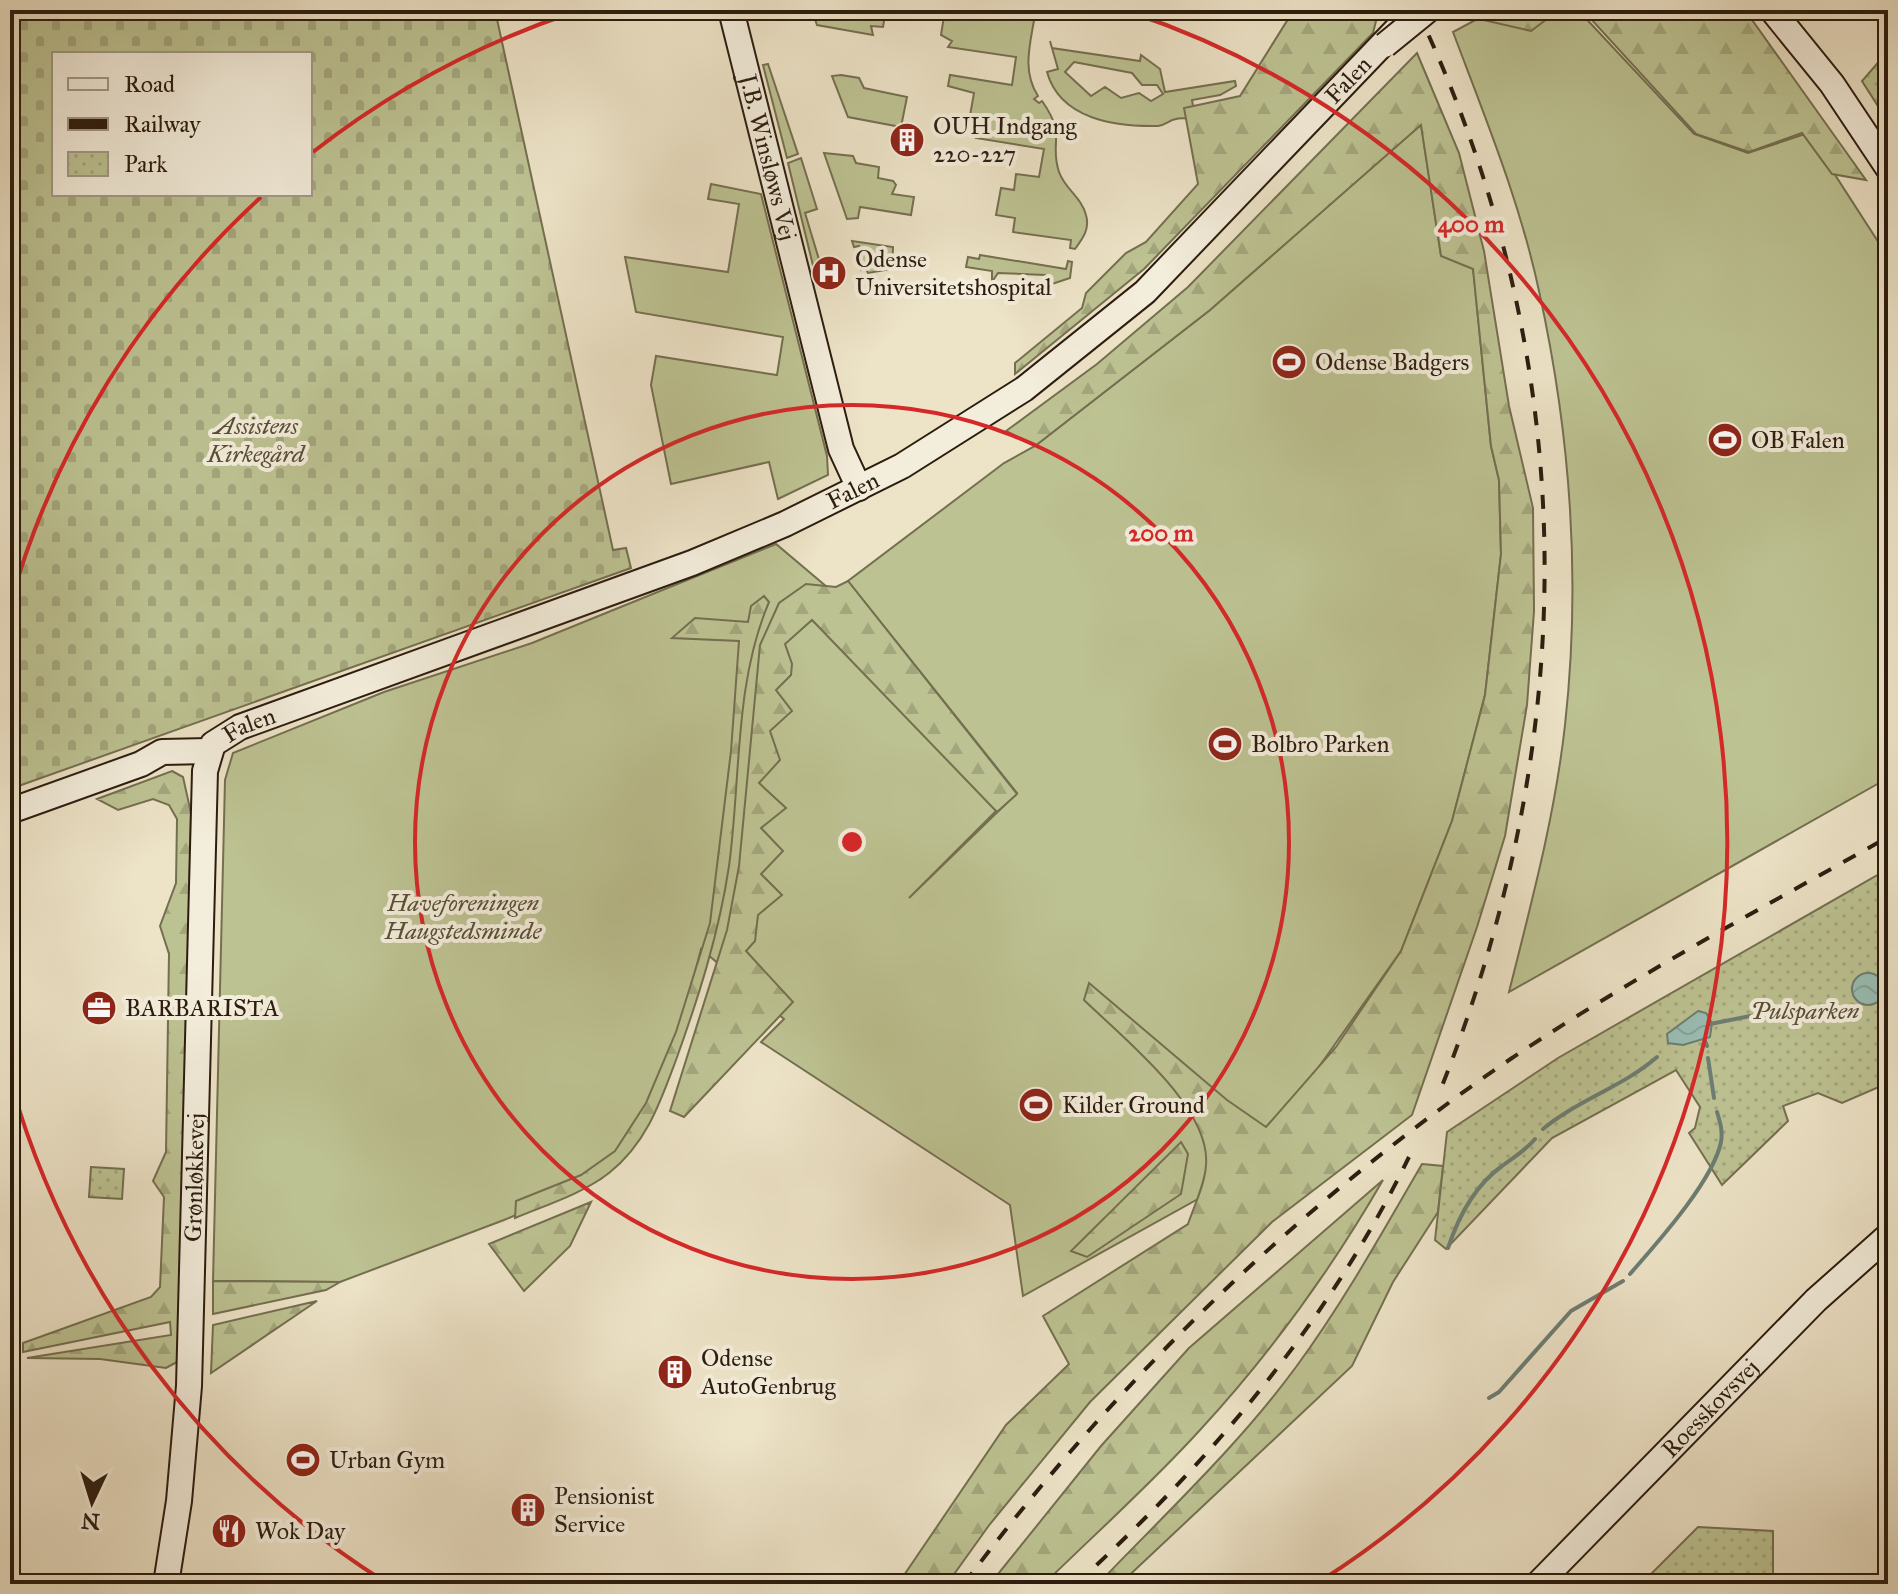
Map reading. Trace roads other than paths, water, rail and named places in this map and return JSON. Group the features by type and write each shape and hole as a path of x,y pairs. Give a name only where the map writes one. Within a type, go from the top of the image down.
{"street":[{"name":"J.B. Winsløws Vej","path":"731,10 841,449 859,488"},
{"name":"Falen","path":"1385,45 1411,10"},
{"name":"Falen","path":"10,811 141,764 170,763 190,771 207,761 225,734 240,727 692,563 902,466 1024,389 1145,292 1385,45 1428,10"},
{"path":"1772,10 1832,84"},
{"path":"1792,10 1832,84 1888,168"},
{"name":"Grønløkkevej","path":"166,1584 179,1501 189,1386 207,761"},
{"name":"Roesskovsvej","path":"1538,1584 1816,1300 1888,1236"}],"water":[{"path":"1868,973 1880,977 1884,989 1880,1001 1868,1005 1856,1001 1852,989 1856,977"},
{"path":"1698,1011 1706,1013 1712,1023 1710,1037 1683,1045 1668,1043 1667,1034"}],"waterway":[{"path":"1710,1024 1796,1007"},
{"path":"1705,1041 1707,1046"},
{"path":"1543,1129 1657,1057"},
{"path":"1708,1058 1714,1098"},
{"path":"1630,1274 1683,1211 1707,1175 1721,1142 1717,1112"},
{"path":"1448,1248 1462,1214 1475,1193 1492,1174 1535,1139"},
{"path":"1489,1398 1499,1392 1571,1311 1623,1281"}],"railway":[{"path":"1417,10 1472,143 1511,278 1535,414 1544,551 1539,688 1519,824 1486,961 1438,1096"},
{"path":"964,1584 1023,1508 1149,1365 1216,1298 1359,1172 1434,1114 1558,1028 1698,944 1888,837"},
{"path":"1076,1584 1174,1489 1263,1387 1342,1276 1409,1157"}],"place":[{"name":"OUH Indgang 220-227","path":"907,140"},
{"name":"Odense Universitetshospital","path":"829,273"},
{"name":"Odense Badgers","path":"1289,362"},
{"name":"OB Falen","path":"1725,440"},
{"name":"Bolbro Parken","path":"1225,744"},
{"name":"BARBARISTA","path":"99,1008"},
{"name":"Kilder Ground","path":"1036,1105"},
{"name":"Odense AutoGenbrug","path":"675,1372"},
{"name":"Urban Gym","path":"303,1460"},
{"name":"Pensionist Service","path":"528,1510"},
{"name":"Wok Day","path":"229,1531"}],"park label":[{"name":"Assistens Kirkegård","path":"256,440"},
{"name":"Haveforeningen Haugstedsminde","path":"463,917"},
{"name":"Pulsparken","path":"1805,1011"}]}
